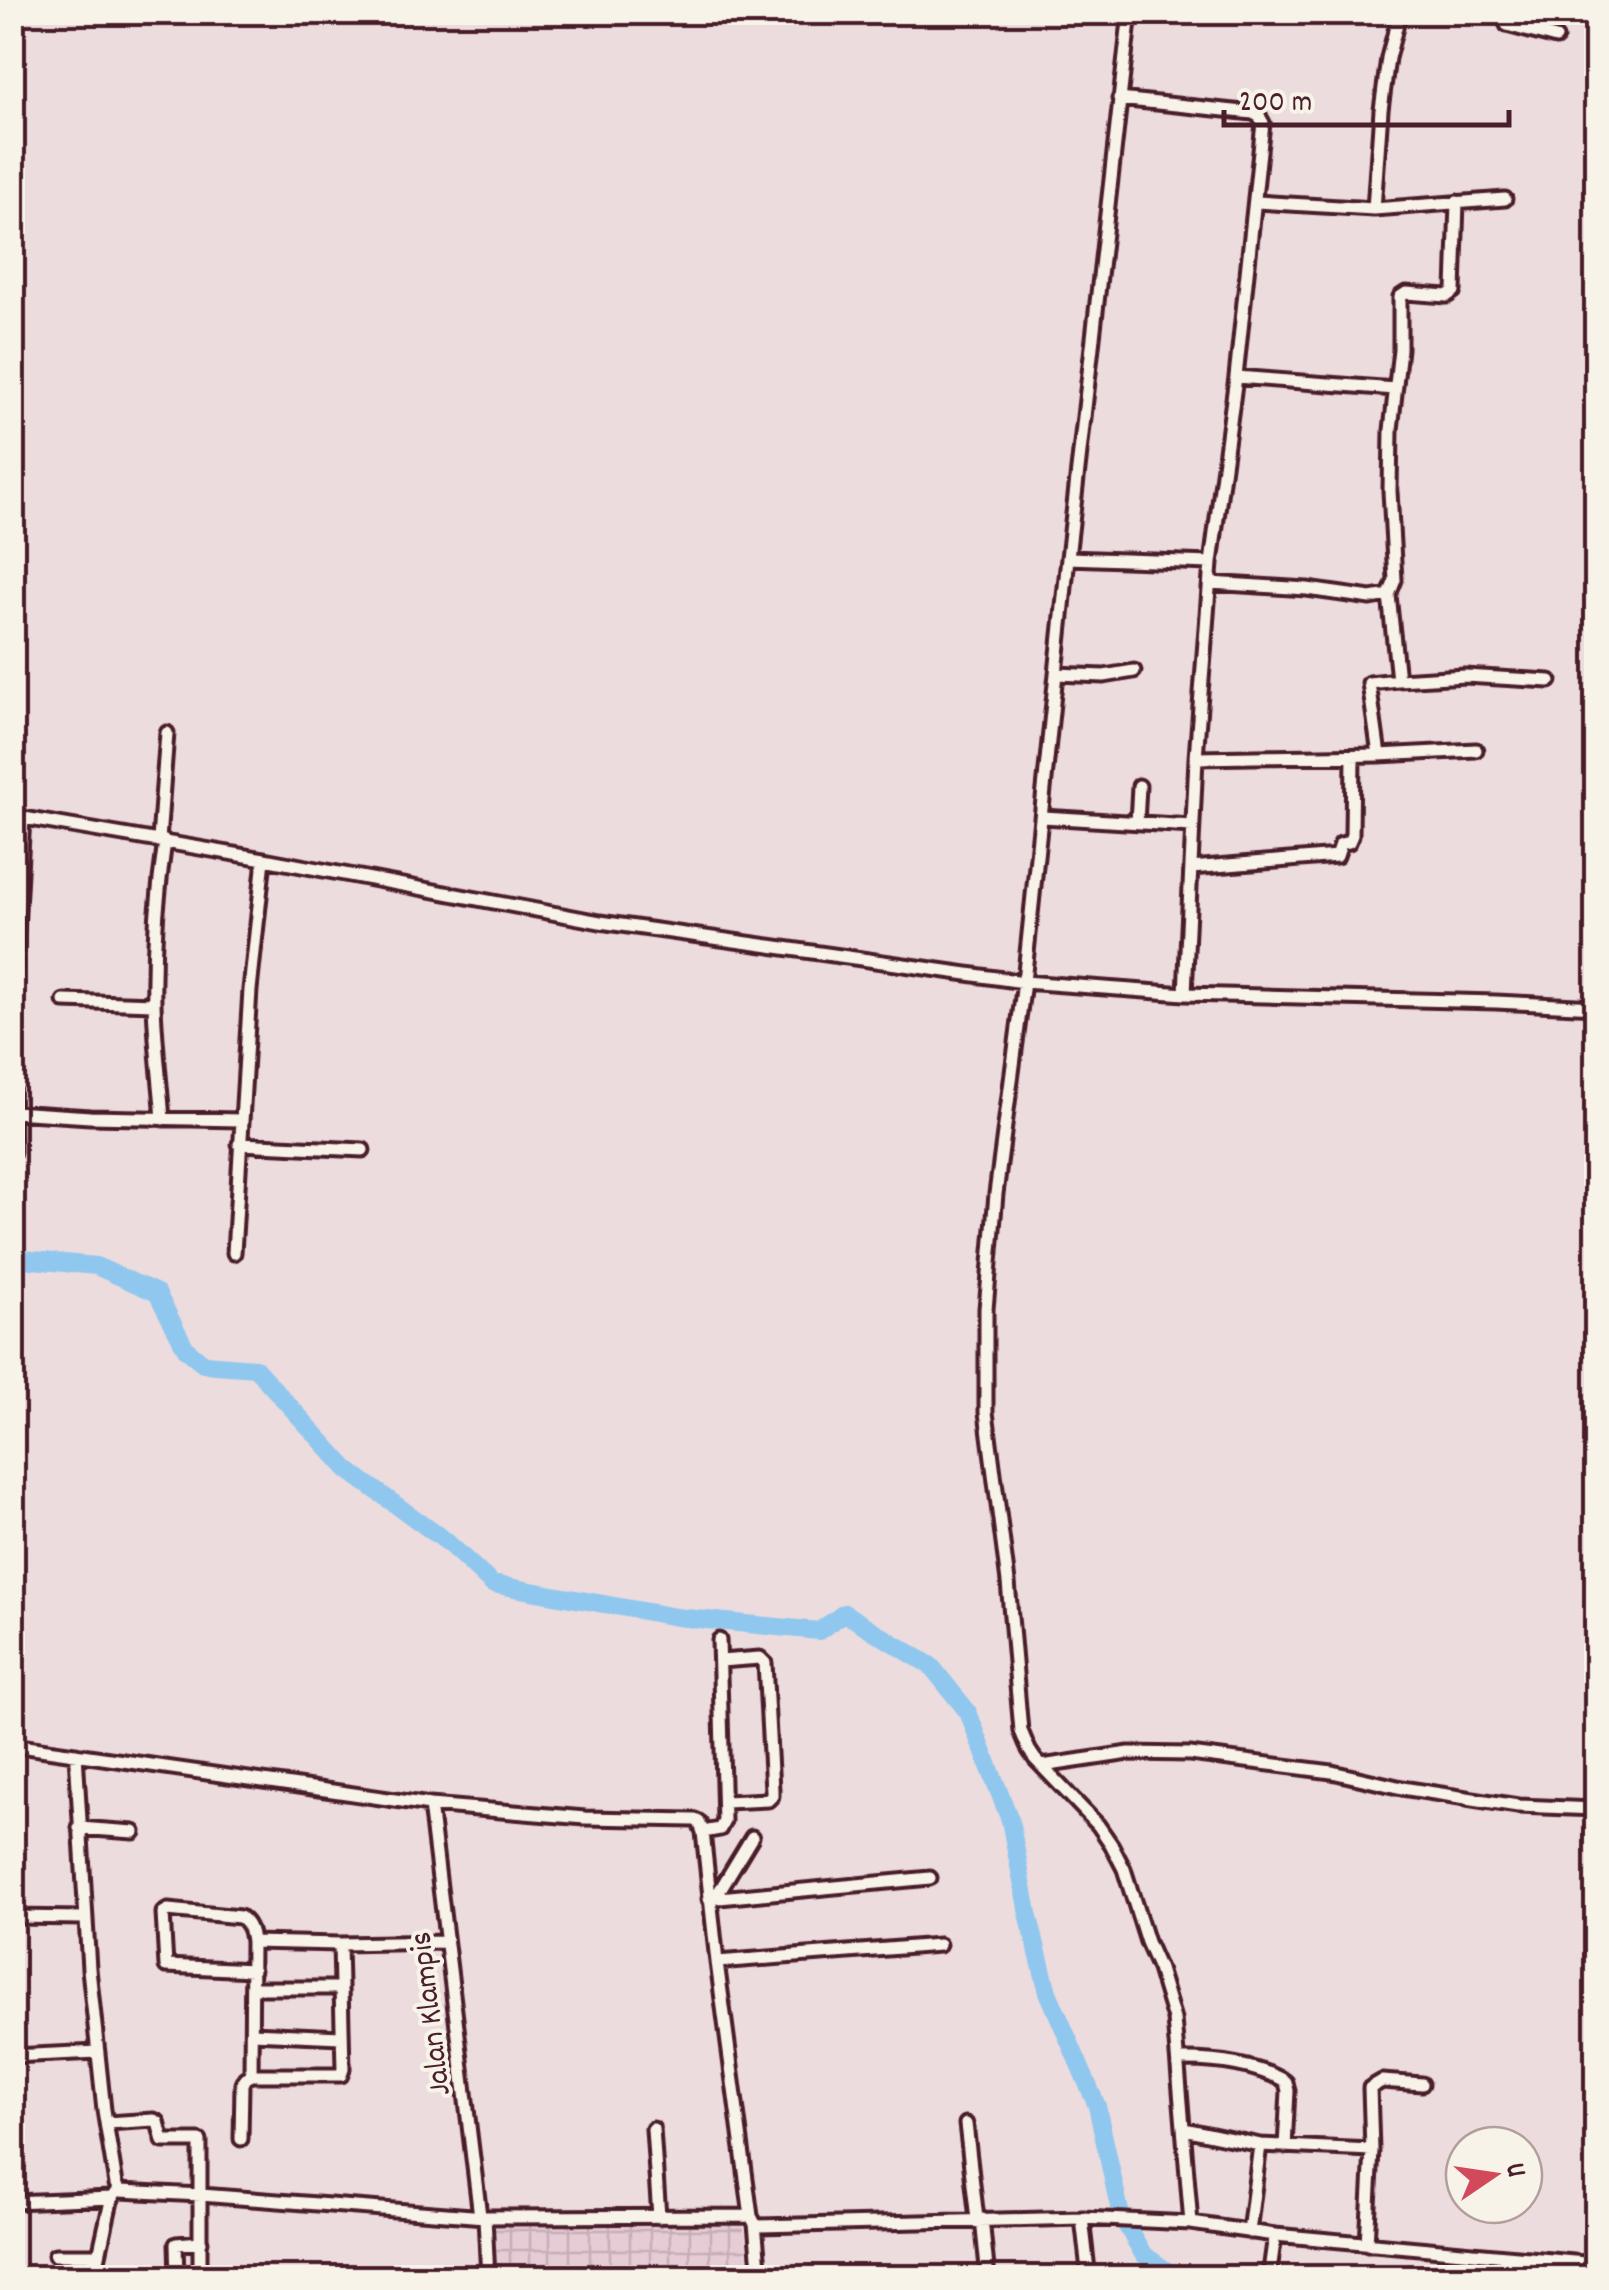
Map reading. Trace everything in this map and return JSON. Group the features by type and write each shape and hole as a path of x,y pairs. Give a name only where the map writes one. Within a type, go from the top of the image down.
{"street":[{"path":"1130,12 1043,816 995,1209 986,1309 985,1387 1022,1731 1029,1750 1104,1832 1124,1869 1172,2009 1191,2224"},
{"path":"1374,208 1388,58 1400,12"},
{"path":"1507,12 1507,25 1556,38"},
{"path":"1119,100 1254,112 1263,123 1211,564 1196,758 1185,994"},
{"path":"1256,202 1374,208 1506,200"},
{"path":"1398,680 1389,595 1395,580 1390,492 1402,294 1447,296 1454,291 1457,202"},
{"path":"1236,377 1395,389"},
{"path":"1068,558 1211,564"},
{"path":"1210,583 1307,589 1370,598 1389,595"},
{"path":"1056,674 1104,676 1134,671"},
{"path":"1379,756 1370,683 1466,676 1550,681"},
{"path":"164,1119 154,1004 167,734"},
{"path":"1196,758 1379,756 1476,750"},
{"path":"1191,868 1338,856 1340,844 1348,842 1352,835 1353,756"},
{"path":"1137,823 1139,786"},
{"path":"12,1152 18,816 581,919 1024,982 1185,994 1596,1007"},
{"path":"1043,816 1192,826"},
{"path":"234,1253 250,990 264,858"},
{"path":"64,1001 154,1004"},
{"path":"13,1112 241,1120"},
{"path":"239,1144 364,1150"},
{"path":"703,1832 722,1827 725,1802 719,1640"},
{"path":"720,1661 760,1658 765,1663 772,1796 768,1800 725,1802"},
{"path":"12,1745 430,1806 586,1818 694,1820 703,1832 760,2278"},
{"path":"1042,1766 1129,1753 1190,1754 1332,1772 1402,1788 1518,1806 1596,1809"},
{"path":"76,1754 84,1918 115,2194 94,2278"},
{"name":"Jalan Klampis","path":"430,1806 488,2278"},
{"path":"78,1828 134,1832"},
{"path":"712,1898 752,1837"},
{"path":"712,1898 930,1878"},
{"path":"251,2076 252,2033 252,1970 252,1942 245,1920 168,1910 162,1916 166,1966 252,1970"},
{"path":"12,1917 84,1918"},
{"path":"252,1942 446,1942"},
{"path":"241,2139 244,2078 341,2075 340,1944"},
{"path":"717,1962 939,1945"},
{"path":"252,1988 341,1988"},
{"path":"252,2033 341,2037"},
{"path":"12,2056 98,2052"},
{"path":"1178,2060 1229,2063 1282,2079 1288,2091 1285,2146"},
{"path":"1368,2244 1370,2088 1382,2081 1422,2084"},
{"path":"107,2123 154,2120 163,2140 200,2141 200,2278"},
{"path":"966,2124 988,2278"},
{"path":"653,2129 659,2218"},
{"path":"1184,2129 1260,2146 1372,2150"},
{"path":"1250,2232 1260,2146"},
{"path":"12,2202 115,2194 200,2195 483,2216 753,2220 759,2226 1082,2218 1191,2224 1274,2236 1596,2264"},
{"path":"1082,2218 1088,2270"},
{"path":"1269,2278 1274,2236"},
{"path":"176,2278 176,2244 201,2242"},
{"path":"54,2255 99,2255"}],"shaded area":[{"path":"489,2222 743,2222 750,2277 494,2277"}],"waterway":[{"path":"12,1258 96,1266 157,1293 186,1349 204,1364 255,1368 348,1470 447,1542 492,1584 676,1617 819,1631 844,1613 931,1666 968,1712 1010,1820 1048,1992 1097,2106 1121,2216 1143,2254 1177,2278"}]}
